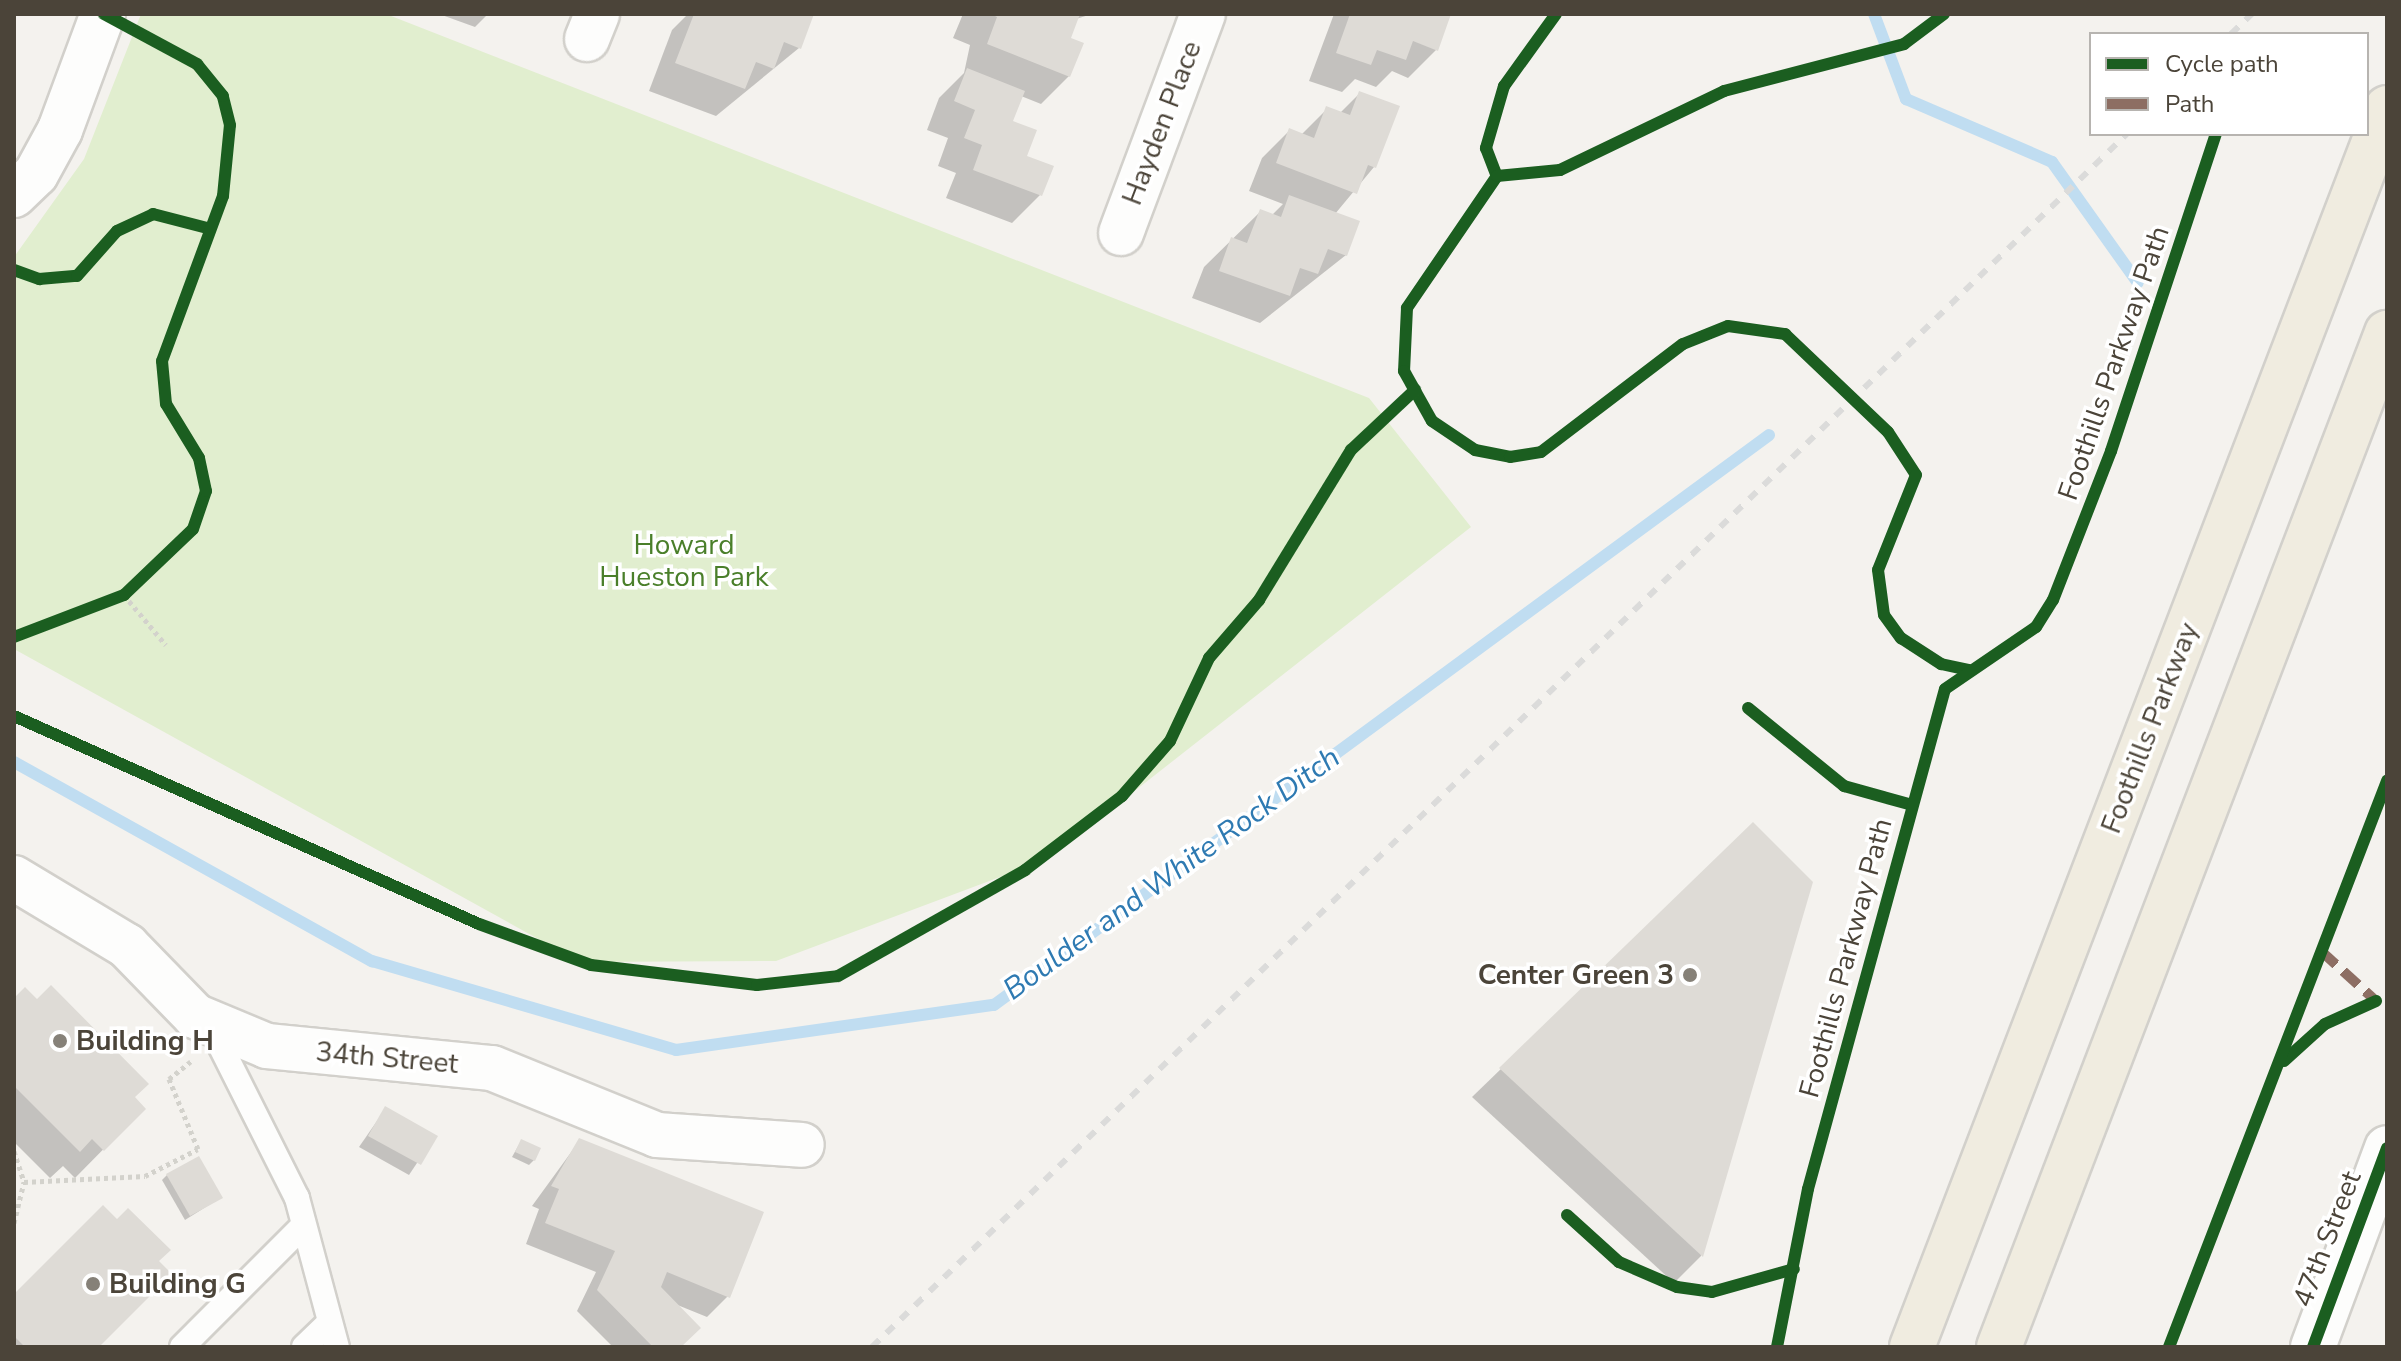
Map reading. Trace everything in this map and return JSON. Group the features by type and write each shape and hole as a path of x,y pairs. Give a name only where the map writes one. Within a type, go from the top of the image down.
{"highway":[{"name":"Foothills Parkway","path":"1912,1347 2387,108"},
{"path":"1999,1347 2387,333"}],"street":[{"path":"14,195 36,174 60,130 103,14"},
{"name":"Hayden Place","path":"1121,233 1203,14"},
{"name":"34th Street","path":"14,878 127,946 195,1016 223,1038 267,1046 492,1068 657,1135 802,1145"},
{"name":"47th Street","path":"2313,1347 2387,1148"}],"lane":[{"path":"223,1038 265,1123 303,1226 337,1347"},
{"path":"182,1347 303,1226"},
{"path":"304,1347 329,1323"}],"path":[{"path":"124,595 166,645"},
{"path":"24,1182 145,1176 195,1151 169,1079 223,1038"},
{"path":"14,1151 24,1182 14,1223"}],"green space":[{"name":"Howard Hueston Park","path":"141,14 386,14 1369,398 1471,527 1048,859 776,961 580,962 14,649 14,257 84,159"}],"building":[{"path":"694,14 814,14 801,49 784,42 774,69 756,62 745,89 675,63"},
{"path":"991,14 1080,14 1071,38 1084,43 1070,77 987,44 997,17"},
{"path":"1350,14 1451,14 1438,51 1413,41 1406,60 1377,50 1371,65 1336,53"},
{"path":"967,68 1025,91 1013,121 1037,130 1027,156 1054,166 1042,196 973,170 982,145 964,138 975,110 954,101"},
{"path":"1359,91 1400,106 1376,168 1368,165 1357,194 1276,163 1289,128 1314,138 1326,106 1350,115"},
{"path":"1289,195 1360,221 1347,256 1328,249 1318,274 1300,268 1290,296 1219,271 1231,237 1247,243 1260,209 1281,217"},
{"name":"Center Green 3","path":"1753,822 1813,882 1703,1257 1499,1068"},
{"name":"Building H","path":"51,985 149,1084 135,1097 146,1109 104,1151 92,1139 80,1152 14,1086 14,998 25,987 37,999"},
{"path":"385,1106 438,1136 421,1165 368,1136"},
{"path":"579,1138 764,1212 730,1298 667,1272 661,1287 701,1328 681,1347 653,1347 597,1290 615,1251 545,1223 559,1189 551,1186"},
{"path":"521,1139 541,1148 535,1161 515,1152"},
{"path":"199,1156 223,1198 190,1216 166,1174"},
{"name":"Building G","path":"103,1205 117,1219 128,1208 171,1250 159,1261 172,1274 99,1347 25,1347 14,1336 14,1294"}],"waterway":[{"path":"1874,14 1906,99 2052,162 2138,283"},
{"name":"Boulder and White Rock Ditch","path":"14,762 372,961 676,1050 994,1005 1769,435"}],"railway":[{"path":"2233,32 2252,14"},
{"path":"872,1347 2125,136"}],"marked path":[{"path":"2321,951 2376,1001"}],"cycle path":[{"path":"14,637 124,595 193,529 206,491 199,458 166,404 162,361 223,196 230,125 223,96 197,64 104,14"},
{"path":"1556,14 1504,86 1486,148 1497,176 1407,308 1404,371 1432,421 1475,450 1510,457 1541,452 1683,344 1728,326 1785,334 1888,432 1916,475 1878,570 1884,615 1901,638 1941,664 1969,670"},
{"path":"1497,176 1560,170 1724,91 1904,44 1944,14"},
{"name":"Foothills Parkway Path","path":"1777,1347 1808,1189 1945,689 2036,627 2053,600 2111,451 2215,136"},
{"path":"14,270 39,279 77,276 117,231 153,214 207,228"},
{"path":"14,716 479,924 591,965 757,985 838,976 1025,870 1122,796 1170,741 1209,658 1259,600 1351,450 1415,390"},
{"path":"1748,708 1844,786 1912,805"},
{"path":"2169,1347 2387,781"},
{"path":"2284,1061 2325,1024 2376,1001"},
{"path":"2313,1347 2387,1148"},
{"path":"1567,1215 1619,1262 1677,1287 1712,1292 1794,1269"}],"place":[{"name":"Center Green 3","path":"1690,975"},
{"name":"Building H","path":"60,1041"},
{"name":"Building G","path":"93,1284"}]}
